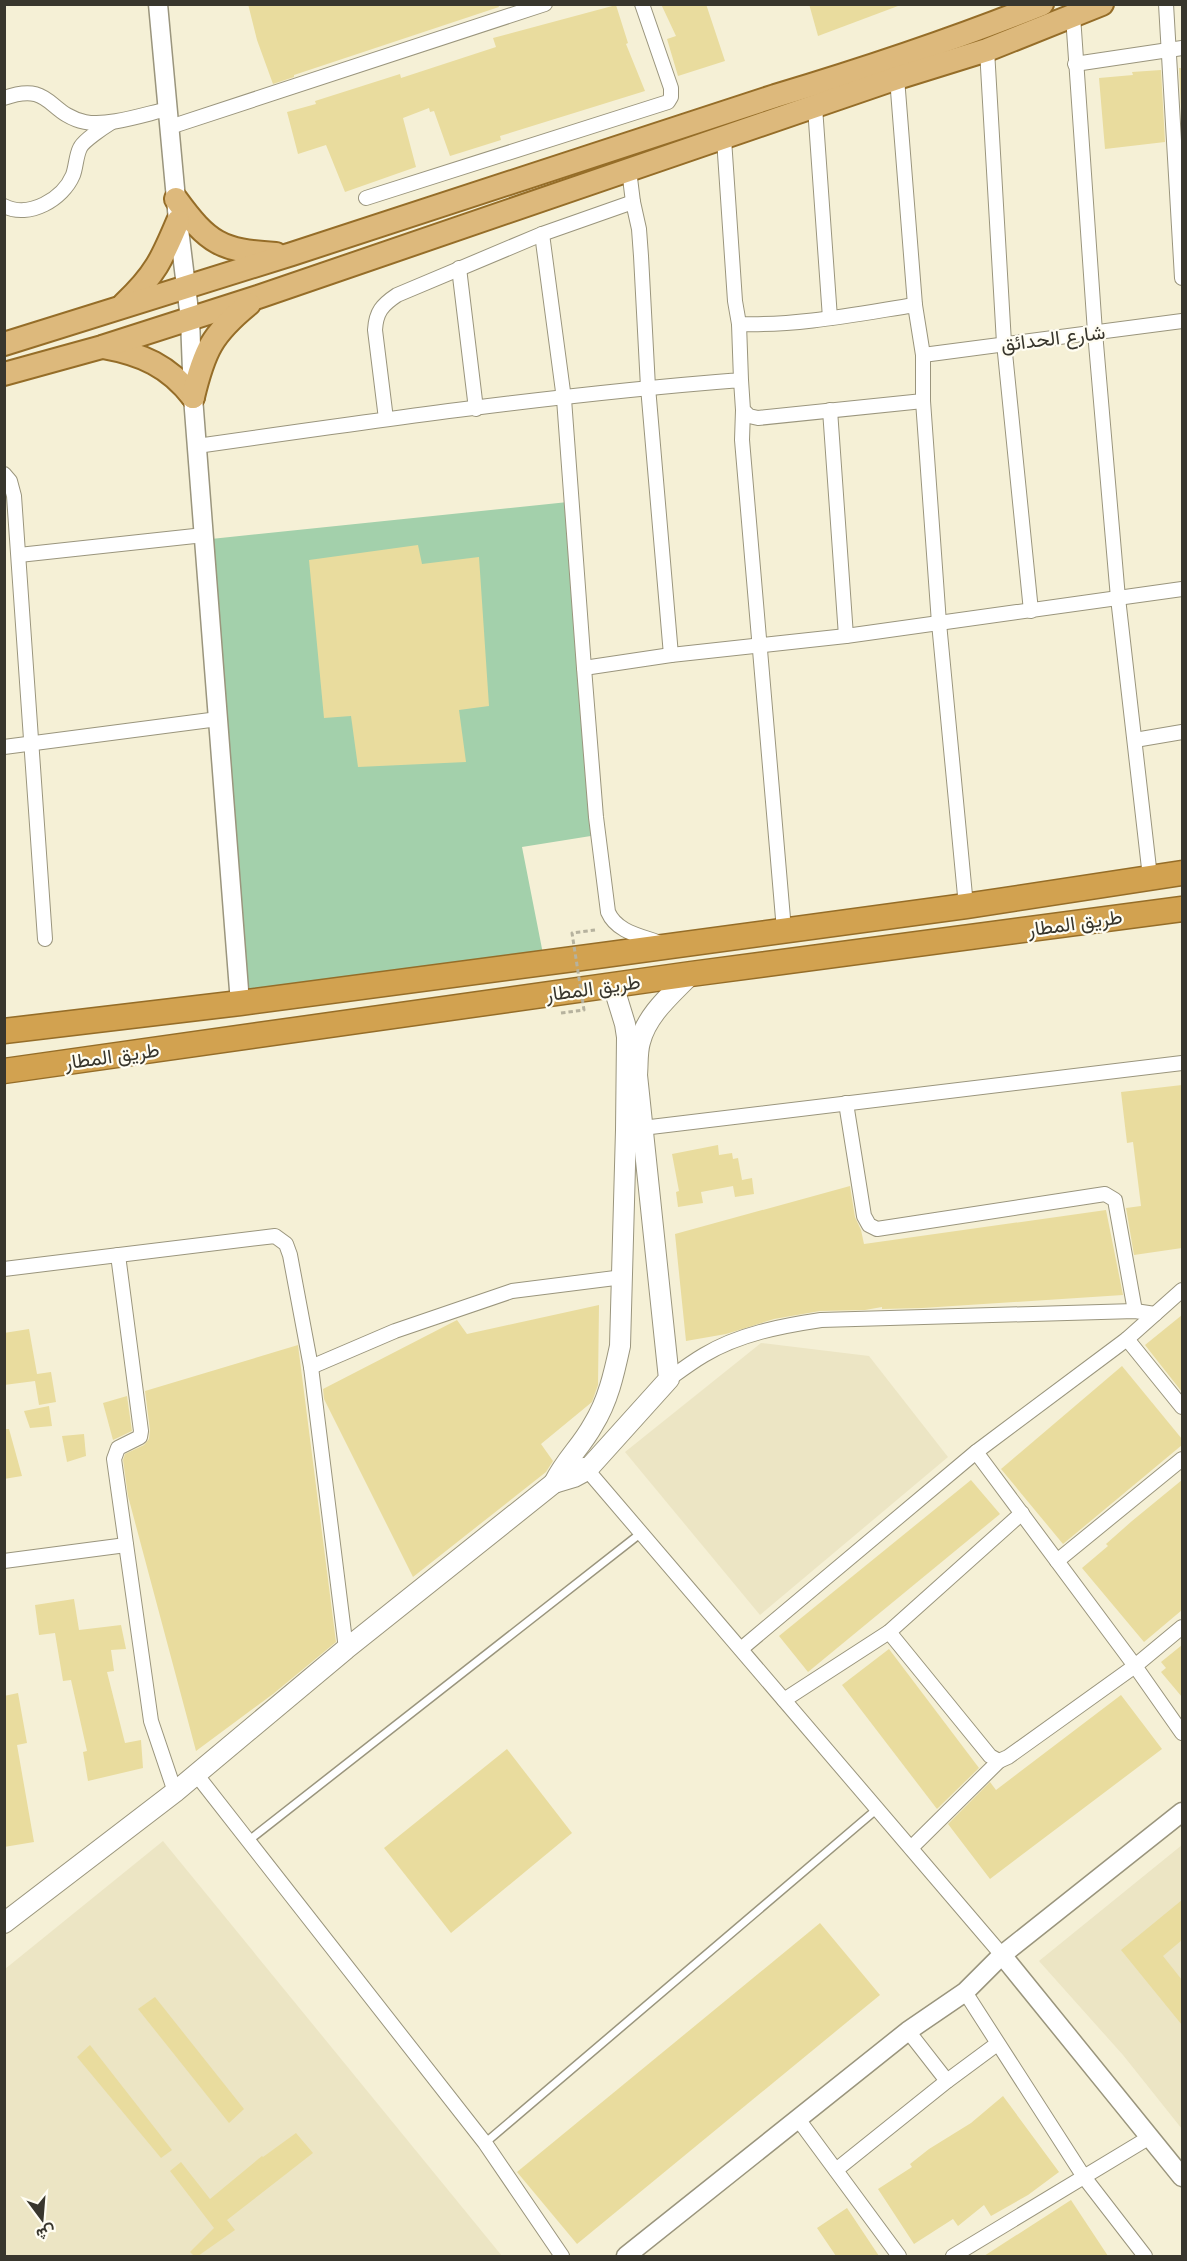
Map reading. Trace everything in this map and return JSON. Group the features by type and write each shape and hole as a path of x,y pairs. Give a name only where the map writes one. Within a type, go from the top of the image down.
{"highway":[{"name":"طريق المطار","path":"4,1030 240,1003 668,946 966,906 1182,873"},
{"name":"طريق المطار","path":"4,1071 691,974 1182,909"}],"main road":[{"path":"4,344 292,254 873,65 1042,4"},
{"path":"4,374 102,347 258,297 897,78 987,50 1102,4"},
{"path":"120,307 156,269 177,210 201,232 222,246 246,252 292,254"},
{"path":"193,397 202,361 209,345 226,324 258,297"},
{"path":"102,347 124,351 170,371 193,397"},
{"path":"554,1483 563,1464 592,1428 601,1412 614,1375 620,1346 639,1043 653,1014 691,974"},
{"path":"5,1922 175,1792 346,1649 554,1483 587,1470 669,1379 635,1129 627,1037 613,985"}],"street":[{"path":"158,4 177,210 190,319 193,397 240,1003"},
{"path":"4,98 20,93 38,93 69,116 86,122 104,123 115,120 169,118 545,4"},
{"path":"366,198 668,102 671,97 671,88 642,4"},
{"path":"1166,4 1182,278"},
{"path":"1073,16 1095,332 1118,598 1150,877"},
{"path":"1075,64 1182,48"},
{"path":"987,50 1004,343 1031,610"},
{"path":"897,78 915,306 923,355 923,401 939,623 966,906"},
{"path":"815,107 830,318"},
{"path":"4,206 12,210 43,206 65,190 74,174 80,147 98,130 115,120"},
{"path":"724,139 735,301 739,324 742,440 784,930"},
{"path":"629,170 640,247 648,387 671,656"},
{"path":"386,419 375,330 376,316 382,305 397,295 459,268 542,234 633,202"},
{"path":"542,234 564,399 596,817 608,912 612,921 624,929 668,946"},
{"path":"459,268 476,409"},
{"path":"739,324 761,325 830,318 915,306"},
{"name":"شارع الحدائق","path":"923,355 1182,321"},
{"path":"197,446 386,419 648,387 741,380"},
{"path":"743,410 749,416 764,418 923,401"},
{"path":"830,410 846,636"},
{"path":"4,474 10,481 14,496 45,939"},
{"path":"19,555 204,535"},
{"path":"584,668 846,636 1182,589"},
{"path":"4,747 218,719"},
{"path":"1135,740 1182,732"},
{"path":"635,1129 1182,1063"},
{"path":"846,1102 864,1216 869,1225 877,1229 1105,1194 1115,1200 1135,1311"},
{"path":"4,1269 275,1236 286,1244 311,1367 346,1649"},
{"path":"118,1255 141,1431 140,1437 118,1448 115,1454 151,1721 175,1792"},
{"path":"311,1367 394,1331 512,1291 623,1277"},
{"path":"741,1649 975,1452 1127,1339 1182,1290"},
{"path":"669,1379 705,1354 737,1340 780,1326 821,1320 1135,1311 1155,1314"},
{"path":"1127,1339 1182,1407"},
{"path":"975,1452 1058,1561 1182,1733"},
{"path":"572,1453 1002,1955 1182,2177"},
{"path":"1058,1561 1182,1460"},
{"path":"784,1700 889,1632 1022,1513"},
{"path":"4,1561 126,1545"},
{"path":"911,1848 999,1761 1008,1757 1135,1666 1182,1627"},
{"path":"889,1632 990,1756 999,1761"},
{"path":"196,1774 485,2143 562,2256"},
{"path":"626,2256 644,2250 798,2119 908,2031 965,1992 1002,1955 1182,1812"},
{"path":"965,1992 1084,2177 1145,2256"},
{"path":"908,2031 947,2081"},
{"path":"836,2170 997,2044"},
{"path":"798,2119 899,2256"},
{"path":"953,2256 1150,2137"}],"lane":[{"path":"248,1841 641,1533"},
{"path":"485,2143 877,1809"}],"path":[{"path":"561,1013 584,1010 572,933 595,930"}],"shaded area":[{"path":"761,1343 869,1356 948,1457 760,1615 625,1452"},
{"path":"163,1841 502,2256 5,2256 5,1969"},
{"path":"1182,1845 1182,2129 1123,2055 1039,1961"}],"green space":[{"path":"568,502 597,835 522,847 544,959 243,998 211,539"}],"building":[{"path":"248,4 498,4 499,7 273,84 257,40"},
{"path":"661,4 706,4 725,61 678,76 667,39 676,36"},
{"path":"809,4 897,4 898,6 818,36"},
{"path":"616,5 628,43 626,44 645,91 500,136 501,140 450,156 434,111 430,112 429,108 403,118 416,167 345,192 326,145 298,154 287,112 400,74 401,78 496,47 493,38"},
{"path":"1179,68 1182,68 1182,130"},
{"path":"1161,70 1165,142 1105,149 1099,78"},
{"path":"418,545 422,564 479,557 489,706 459,710 466,762 358,767 351,716 324,718 309,560"},
{"path":"1182,1085 1182,1248 1134,1255 1126,1208 1141,1206 1133,1142 1127,1143 1121,1092"},
{"path":"718,1145 719,1155 732,1153 733,1159 738,1158 742,1180 752,1178 754,1194 735,1197 733,1186 701,1192 703,1203 678,1207 676,1192 679,1191 672,1154"},
{"path":"850,1186 855,1217 864,1244 1106,1210 1123,1295 922,1308 882,1309 882,1307 865,1310 820,1311 774,1319 726,1334 686,1341 675,1234"},
{"path":"599,1305 598,1385 592,1402 541,1444 553,1461 546,1472 413,1577 324,1399 323,1389 457,1320 467,1334"},
{"path":"1182,1315 1182,1392 1145,1345"},
{"path":"29,1329 37,1374 51,1372 56,1402 39,1405 35,1381 4,1385 4,1333"},
{"path":"298,1345 336,1642 273,1694 196,1751 128,1496 123,1460 125,1454 144,1445 149,1439 145,1391"},
{"path":"1122,1366 1182,1439 1182,1445 1063,1544 1001,1469"},
{"path":"127,1396 132,1431 113,1440 103,1403"},
{"path":"49,1406 52,1426 30,1428 24,1411"},
{"path":"4,1429 9,1429 22,1476 4,1479"},
{"path":"84,1434 86,1456 67,1462 62,1436"},
{"path":"971,1480 1000,1514 808,1672 779,1636"},
{"path":"1182,1480 1182,1610 1144,1642 1082,1568 1132,1521"},
{"path":"74,1599 79,1630 121,1625 126,1649 111,1650 114,1671 107,1672 125,1743 141,1740 143,1768 88,1781 83,1752 87,1751 71,1680 63,1681 55,1633 39,1635 35,1605"},
{"path":"1182,1645 1182,1697 1161,1672 1166,1668 1161,1662"},
{"path":"889,1649 979,1768 937,1809 842,1685"},
{"path":"18,1693 27,1743 17,1745 34,1842 4,1847 4,1696"},
{"path":"1121,1695 1162,1749 990,1879 948,1824 990,1782 996,1790"},
{"path":"507,1749 572,1833 451,1933 384,1848"},
{"path":"1182,1900 1182,1940 1163,1956 1182,1980 1182,2025 1121,1950"},
{"path":"820,1923 880,1995 577,2244 517,2172"},
{"path":"155,1997 244,2109 229,2123 138,2009"},
{"path":"90,2045 172,2150 161,2158 77,2057"},
{"path":"1003,2096 1059,2172 1028,2195 991,2216 984,2205 958,2226 953,2219 914,2244 878,2189 912,2167 910,2164 929,2149 971,2123"},
{"path":"296,2133 313,2153 227,2220 235,2230 198,2256 194,2256 190,2252 214,2228 170,2171 181,2162 210,2199 262,2156"},
{"path":"1071,2200 1108,2256 984,2256"},
{"path":"847,2208 879,2256 836,2256 817,2228"}]}
